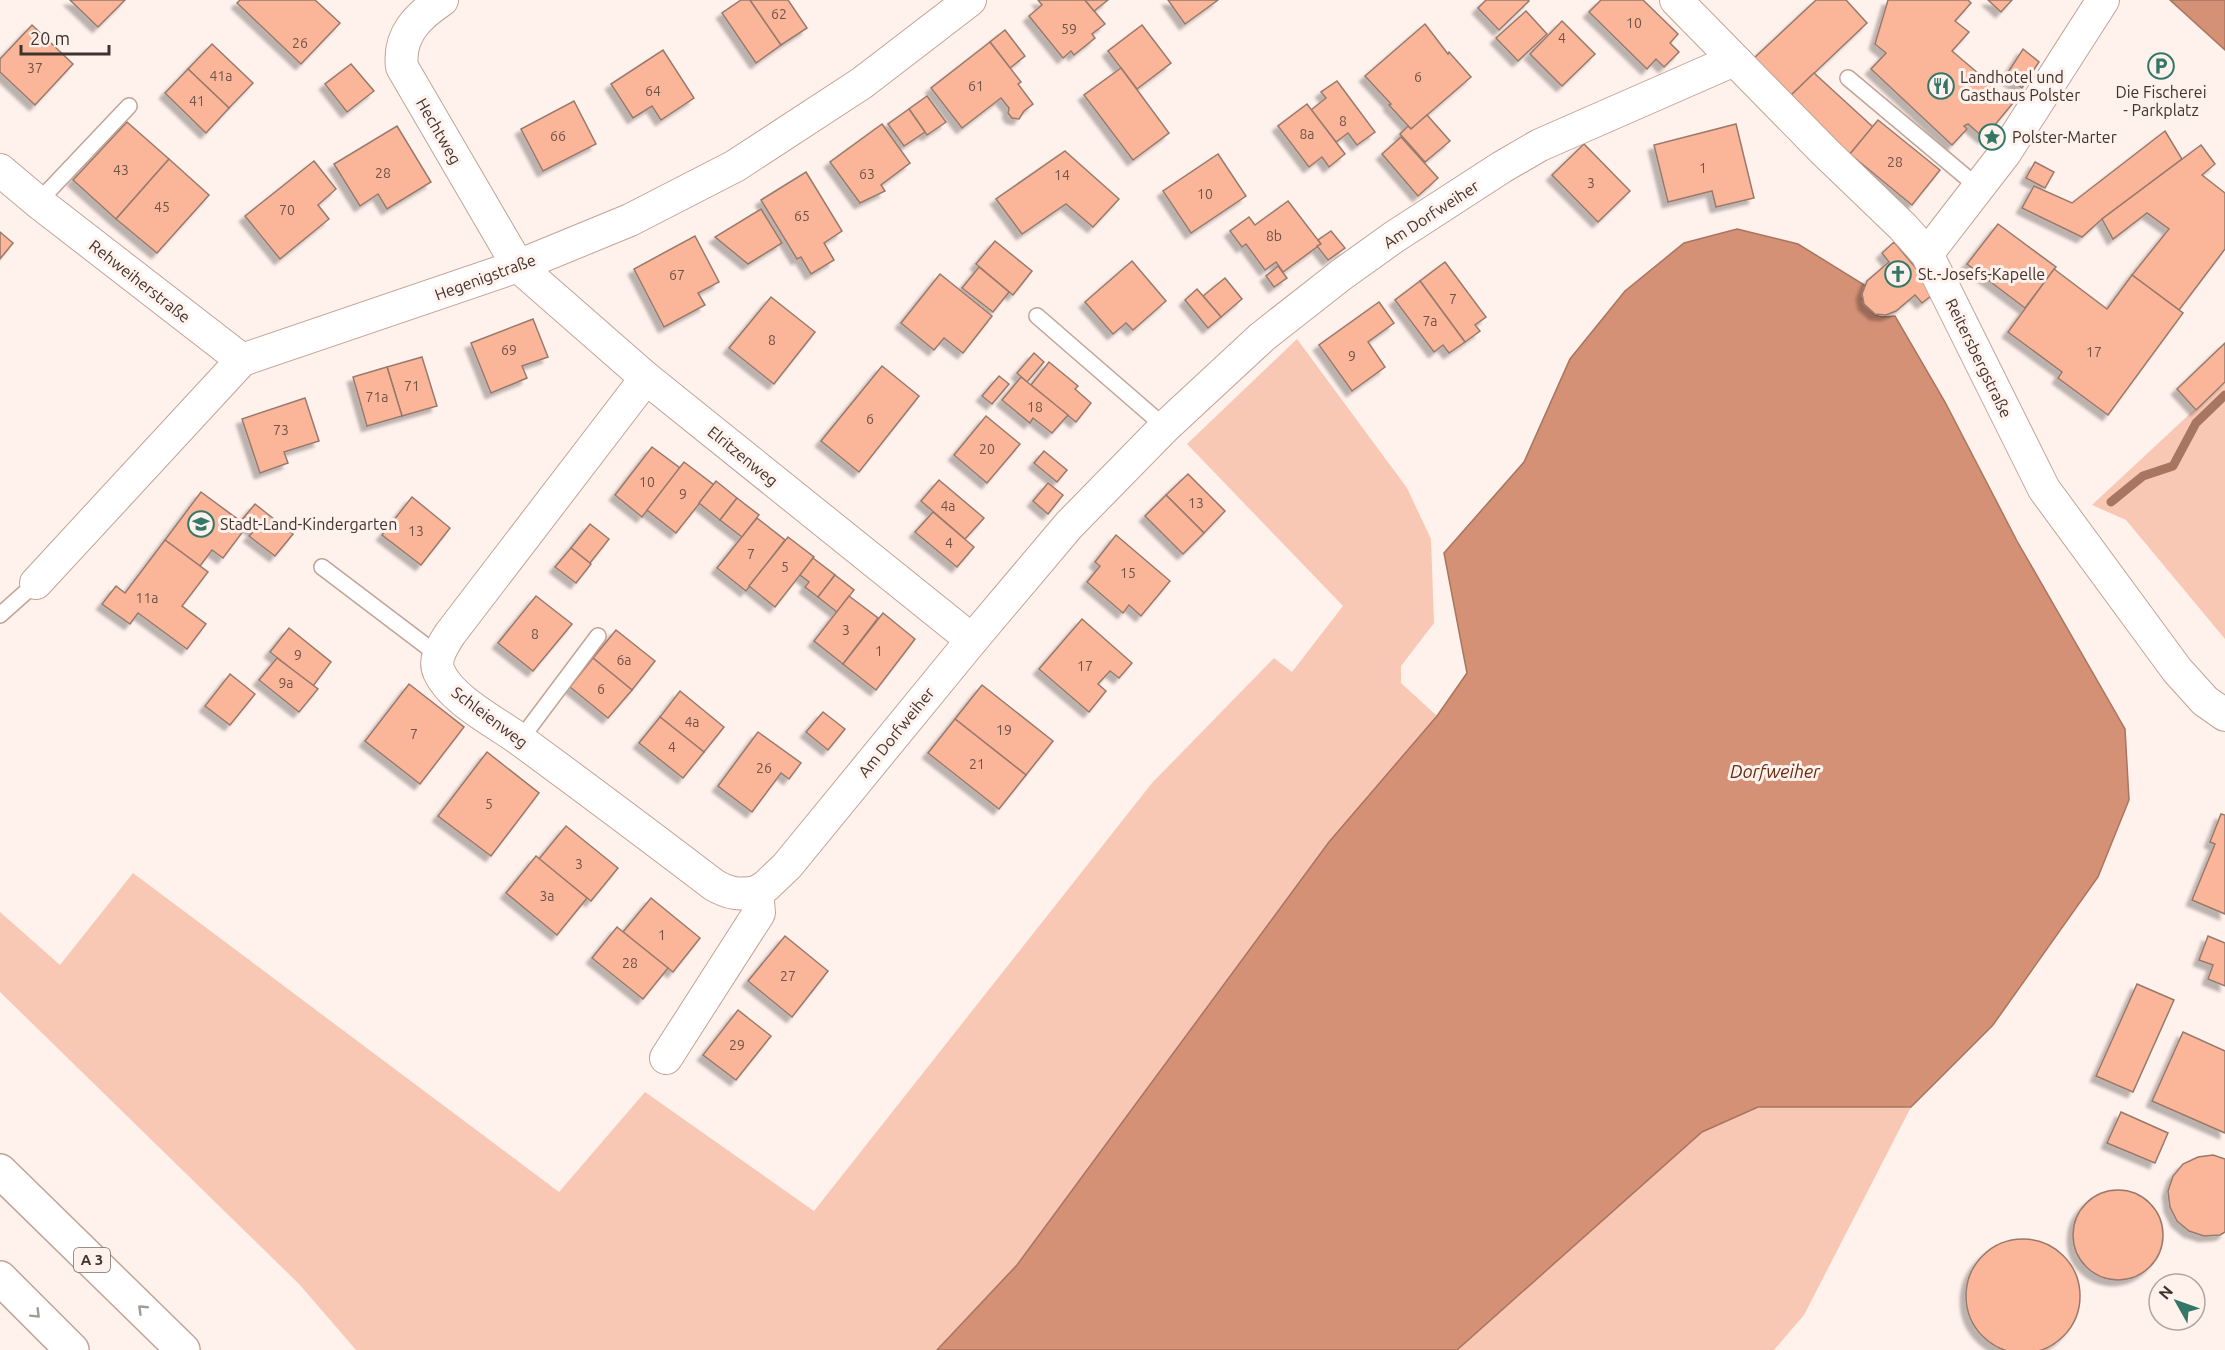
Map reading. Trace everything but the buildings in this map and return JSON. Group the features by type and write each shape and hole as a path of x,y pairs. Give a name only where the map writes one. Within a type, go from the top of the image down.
{"highway":[{"name":"A 3","path":"0,1171 183,1350"},
{"path":"0,1278 72,1350"}],"street":[{"name":"Hechtweg","path":"442,0 420,15 411,26 403,45 402,67 518,266"},
{"name":"Hegenigstraße","path":"36,583 242,360 518,266 630,220 735,166 862,83 970,0"},
{"name":"Reitersbergstraße","path":"1676,0 1903,227 1927,255 2044,489 2176,670 2205,701 2225,715"},
{"path":"1927,255 2005,153 2103,0"},
{"name":"Am Dorfweiher","path":"757,892 787,866 972,640 1070,525 1165,427 1262,337 1394,237 1502,167 1540,145 1734,60"},
{"name":"Rehweiherstraße","path":"0,170 242,360"},
{"name":"Elritzenweg","path":"518,266 646,378 972,640"},
{"path":"438,655 450,634 646,378"},
{"name":"Schleienweg","path":"438,655 439,673 457,695 714,885 738,894 757,892"},
{"path":"666,1058 759,913 757,892"}],"lane":[{"path":"1848,78 1978,187"},
{"path":"38,202 129,106"},
{"path":"1037,316 1165,427"},
{"path":"322,567 438,655"},
{"path":"0,615 36,583"},
{"path":"520,740 598,636"}],"shaded area":[{"path":"1297,339 1407,488 1431,539 1434,623 1401,666 1401,683 1437,716 1329,842 1017,1265 937,1350 356,1350 299,1284 0,992 0,912 60,965 133,873 559,1192 645,1092 814,1211 1152,783 1274,658 1292,672 1343,606 1187,444"},
{"path":"2225,381 2225,639 2126,520 2092,505"},
{"path":"1758,1107 1911,1107 1804,1315 1774,1350 1457,1350 1702,1132"}],"water":[{"path":"2170,0 2225,0 2225,50"},
{"name":"Dorfweiher","path":"1737,229 1798,244 1866,286 1862,299 1875,315 1895,316 1945,402 2017,541 2125,729 2129,800 2098,877 1993,1025 1911,1107 1758,1107 1702,1132 1457,1350 937,1350 1017,1265 1329,842 1437,716 1467,673 1444,553 1524,462 1570,359 1625,291 1684,243"}],"waterway":[{"path":"2111,502 2143,476 2173,466 2196,423 2225,395"}],"place":[{"name":"Die Fischerei - Parkplatz","path":"2161,66"},
{"name":"Landhotel und Gasthaus Polster","path":"1941,86"},
{"name":"Polster-Marter","path":"1992,137"},
{"name":"St.-Josefs-Kapelle","path":"1898,274"},
{"name":"Stadt-Land-Kindergarten","path":"201,524"}]}
